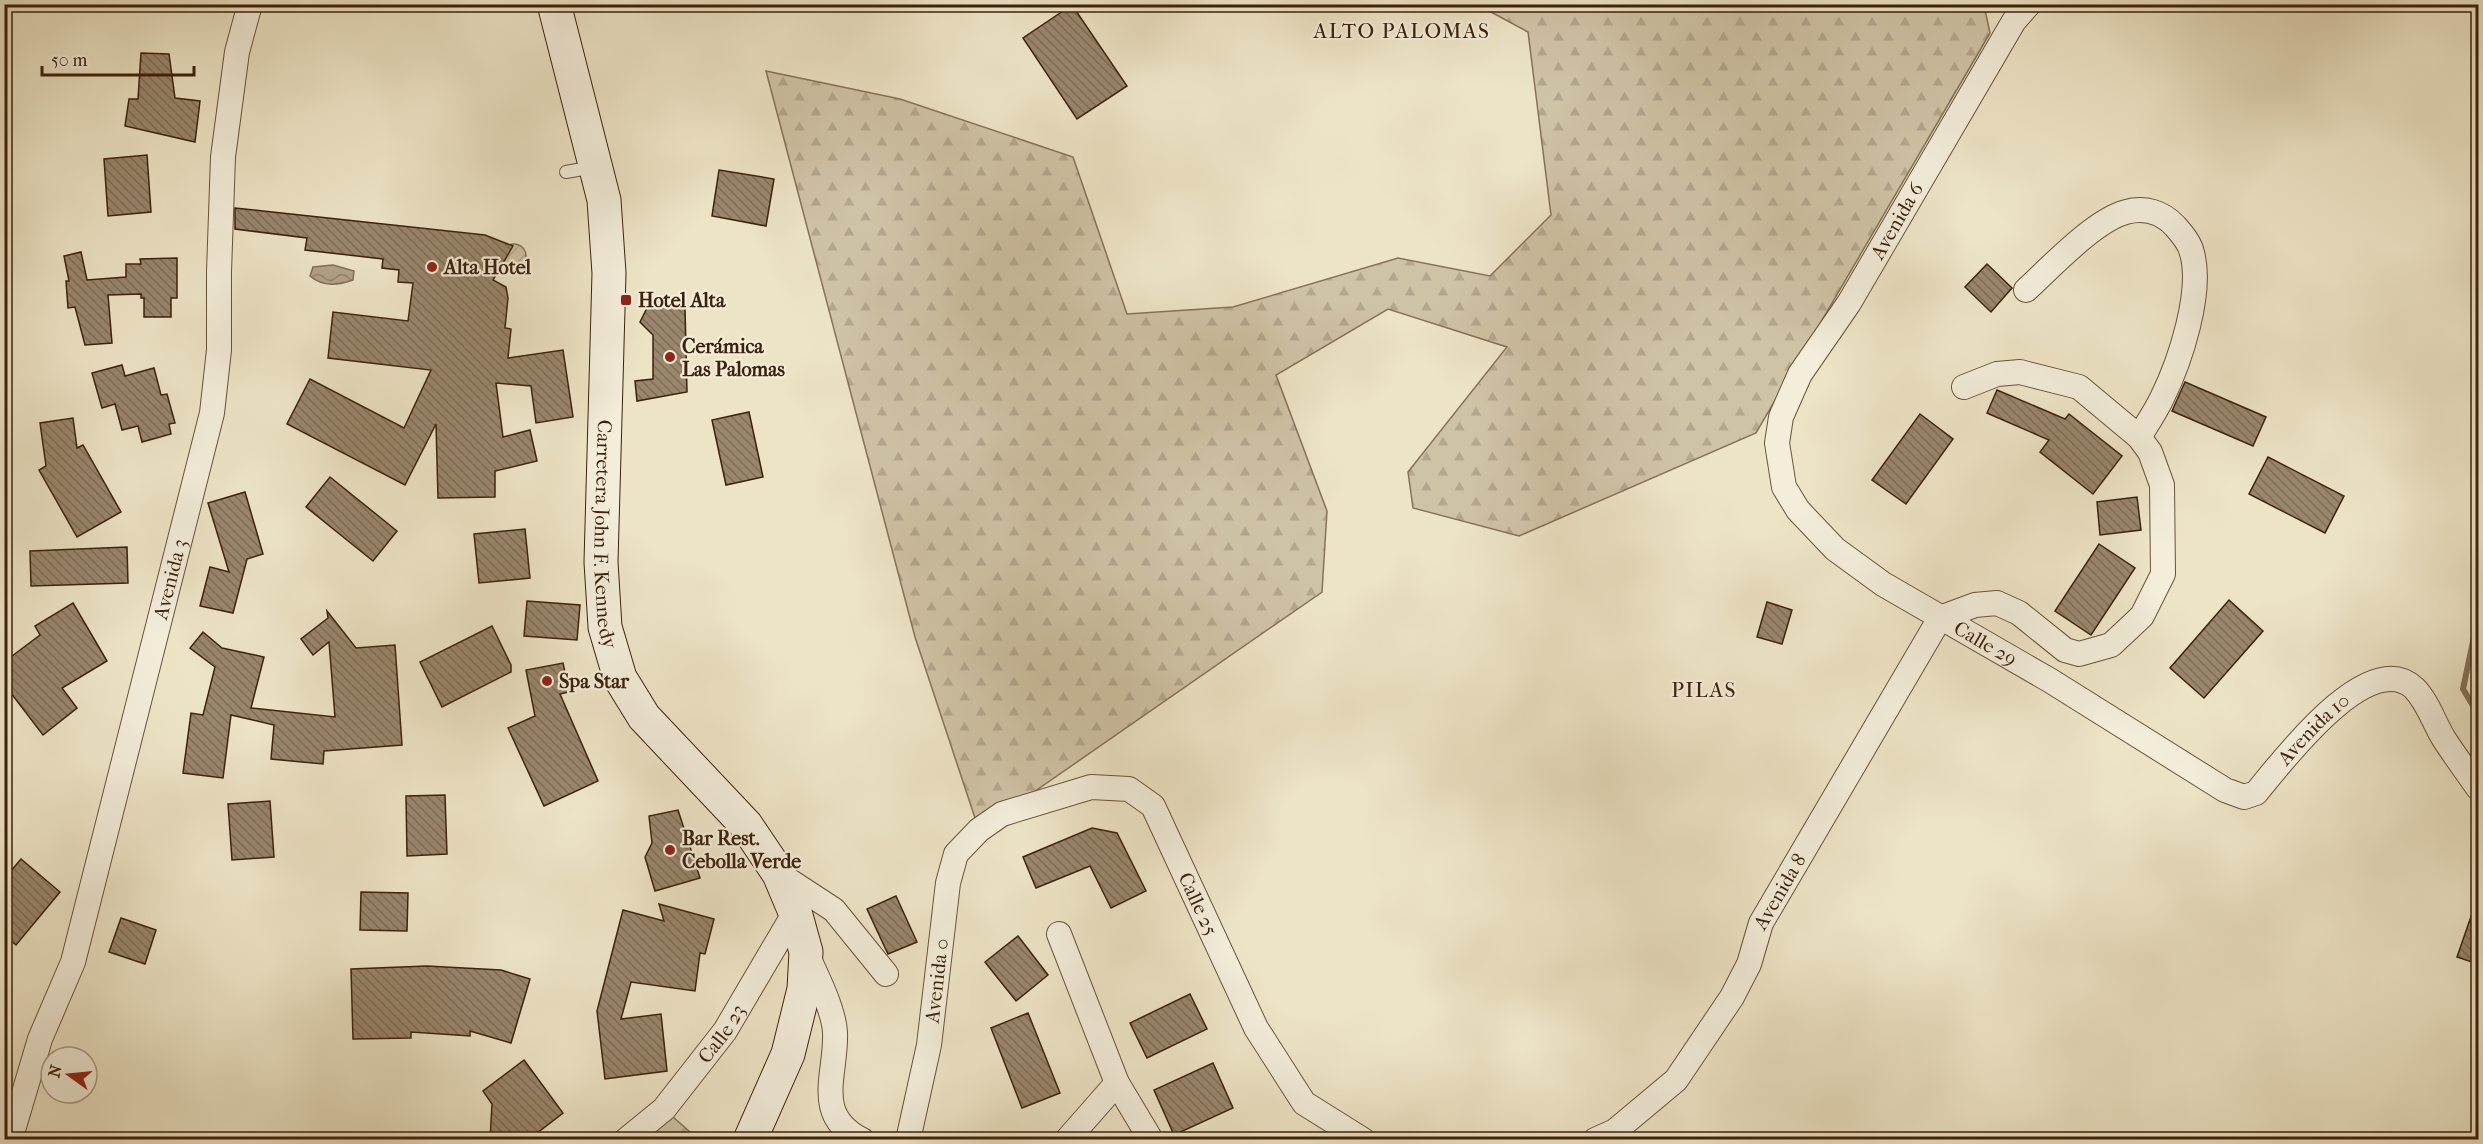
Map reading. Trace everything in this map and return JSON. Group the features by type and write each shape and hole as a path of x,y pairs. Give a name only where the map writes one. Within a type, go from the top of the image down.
{"main road":[{"name":"Carretera John F. Kennedy","path":"554,4 581,170 604,200 609,273 601,562 605,627 620,678 644,717 746,825 779,874 795,912 806,952 804,989 788,1054 750,1140"}],"street":[{"name":"Avenida 3","path":"10,1140 40,1039 73,962 212,413 219,350 223,157 237,52 250,4"},
{"name":"Avenida 6","path":"1777,443 1781,417 1800,374 1849,303 2014,21 2029,4"},
{"path":"2026,290 2102,224 2125,212 2145,209 2166,216 2182,235 2192,250 2196,275 2185,340 2162,398 2139,437"},
{"path":"1940,618 1975,605 1997,603 2019,613 2065,650 2079,654 2111,645 2142,616 2163,573 2162,485 2150,452 2139,437 2079,387 2020,372 1997,374 1964,387"},
{"name":"Calle 29","path":"1777,443 1784,487 1798,510 1835,549 1883,584 2051,681 2224,790 2244,797"},
{"name":"Avenida 8","path":"1595,1140 1615,1131 1676,1080 1726,1006 1749,964 1761,923 1940,618"},
{"name":"Avenida 10","path":"2244,797 2256,794 2308,730 2362,687 2379,680 2396,680 2413,688 2428,709 2444,739 2478,788"},
{"name":"Calle 25","path":"979,830 1002,814 1091,787 1129,789 1153,806 1262,1038 1304,1103 1363,1140"},
{"name":"Avenida 0","path":"908,1139 929,1045 948,883 956,854 979,830"},
{"path":"779,874 834,910 886,974"},
{"name":"Calle 23","path":"626,1140 664,1109 725,1030 795,912"},
{"path":"1059,934 1117,1083 1151,1140"},
{"path":"806,952 824,993 835,1030 830,1075 831,1105 839,1122 852,1135 862,1140"},
{"path":"1067,1140 1117,1083"}],"green space":[{"path":"1478,5 1984,5 1990,33 1756,433 1519,536 1413,508 1408,472 1507,347 1388,309 1276,375 1327,511 1322,592 979,830 915,637 766,71 900,99 1073,157 1127,314 1233,307 1398,258 1490,276 1551,215 1528,32"},
{"path":"514,244 522,248 526,256 522,264 514,268 506,264 502,256 506,248"},
{"path":"664,1109 698,1139 626,1140"}],"water":[{"path":"333,265 354,271 353,280 331,284 320,282 310,276 313,267"}],"building":[{"path":"1072,5 1127,86 1077,119 1023,38"},
{"path":"141,53 169,54 175,98 200,101 195,142 125,126 129,99 138,99"},
{"path":"147,155 151,212 108,216 104,159"},
{"path":"719,170 774,179 766,226 712,216"},
{"path":"235,208 485,235 513,246 493,280 506,287 508,298 505,328 511,329 508,358 563,350 573,417 536,423 531,386 496,383 503,437 530,430 537,461 495,471 495,497 438,498 436,424 405,485 287,424 310,379 404,428 431,370 328,358 333,312 408,321 413,283 398,282 399,270 382,268 383,259 305,250 307,238 235,229"},
{"path":"81,252 87,280 126,277 126,264 141,264 140,259 177,258 177,298 171,298 171,317 144,317 144,298 141,298 141,294 108,295 112,343 85,345 75,307 68,308 66,281 69,281 64,256"},
{"path":"1987,264 2012,288 1991,312 1965,287"},
{"name":"Cerámica Las Palomas","path":"680,299 685,308 687,392 637,401 635,381 653,379 653,335 640,322 650,302"},
{"path":"122,365 125,376 154,368 161,395 167,394 175,423 169,424 171,434 142,442 138,426 122,430 115,404 102,408 92,373"},
{"path":"2185,382 2266,417 2253,446 2172,411"},
{"path":"1997,390 2065,419 2069,414 2122,456 2093,494 2040,452 2049,440 1987,413"},
{"path":"749,412 763,477 726,485 712,420"},
{"path":"1920,414 1953,439 1906,504 1872,480"},
{"path":"73,418 77,448 83,445 121,512 77,537 39,470 46,466 40,423"},
{"path":"2268,457 2344,496 2325,533 2249,494"},
{"path":"330,477 397,531 373,561 306,507"},
{"path":"245,492 263,554 247,559 233,613 200,606 210,567 229,572 208,503"},
{"path":"2137,497 2141,530 2100,535 2097,502"},
{"path":"525,529 530,578 479,583 474,534"},
{"path":"2099,544 2135,568 2091,635 2055,611"},
{"path":"127,547 128,583 31,586 30,551"},
{"path":"2229,600 2263,631 2204,698 2170,668"},
{"path":"527,601 580,605 577,640 524,636"},
{"path":"1767,602 1792,610 1782,644 1757,637"},
{"path":"73,603 107,661 62,688 77,708 43,735 4,684 4,662 40,635 35,626"},
{"path":"327,611 356,648 395,645 402,745 324,751 323,764 271,759 274,725 231,715 223,778 183,773 191,713 203,715 215,667 190,648 203,632 222,648 264,657 251,708 335,717 329,642 313,655 301,639 328,618"},
{"path":"492,626 511,665 511,672 442,707 420,662"},
{"path":"563,663 569,692 560,694 598,781 544,806 508,728 535,716 526,670"},
{"path":"445,795 447,854 407,856 406,796"},
{"path":"270,801 274,857 232,860 228,804"},
{"name":"Bar Rest. Cebolla Verde","path":"678,810 700,878 655,891 645,857 652,843 649,816"},
{"path":"1092,828 1117,833 1146,891 1111,908 1090,866 1036,888 1023,857"},
{"path":"21,859 60,892 16,945 4,935 4,879"},
{"path":"361,892 408,893 407,931 360,930"},
{"path":"896,896 917,942 888,954 867,909"},
{"path":"2476,902 2478,903 2478,964 2457,957"},
{"path":"659,904 714,919 705,954 700,953 695,991 631,982 621,1019 661,1014 667,1071 605,1079 597,1011 623,910 664,921"},
{"path":"121,918 156,930 145,964 109,952"},
{"path":"1018,936 1048,975 1016,1001 985,962"},
{"path":"427,966 501,970 530,979 511,1043 470,1031 470,1036 411,1032 411,1038 353,1039 351,969"},
{"path":"1190,994 1207,1029 1147,1058 1130,1023"},
{"path":"1028,1013 1060,1093 1022,1108 991,1028"},
{"path":"524,1060 563,1113 528,1140 490,1140 492,1104 483,1091"},
{"path":"1213,1063 1233,1108 1174,1135 1154,1090"}],"waterway":[{"path":"2478,629 2475,632 2463,689 2478,714"}],"place":[{"name":"Alta Hotel","path":"432,267"},
{"name":"Hotel Alta","path":"626,300"},
{"name":"Cerámica Las Palomas","path":"670,357"},
{"name":"Spa Star","path":"547,681"},
{"name":"Bar Rest. Cebolla Verde","path":"670,850"}],"district":[{"name":"ALTO PALOMAS","path":"1402,31"},
{"name":"PILAS","path":"1704,690"}]}
